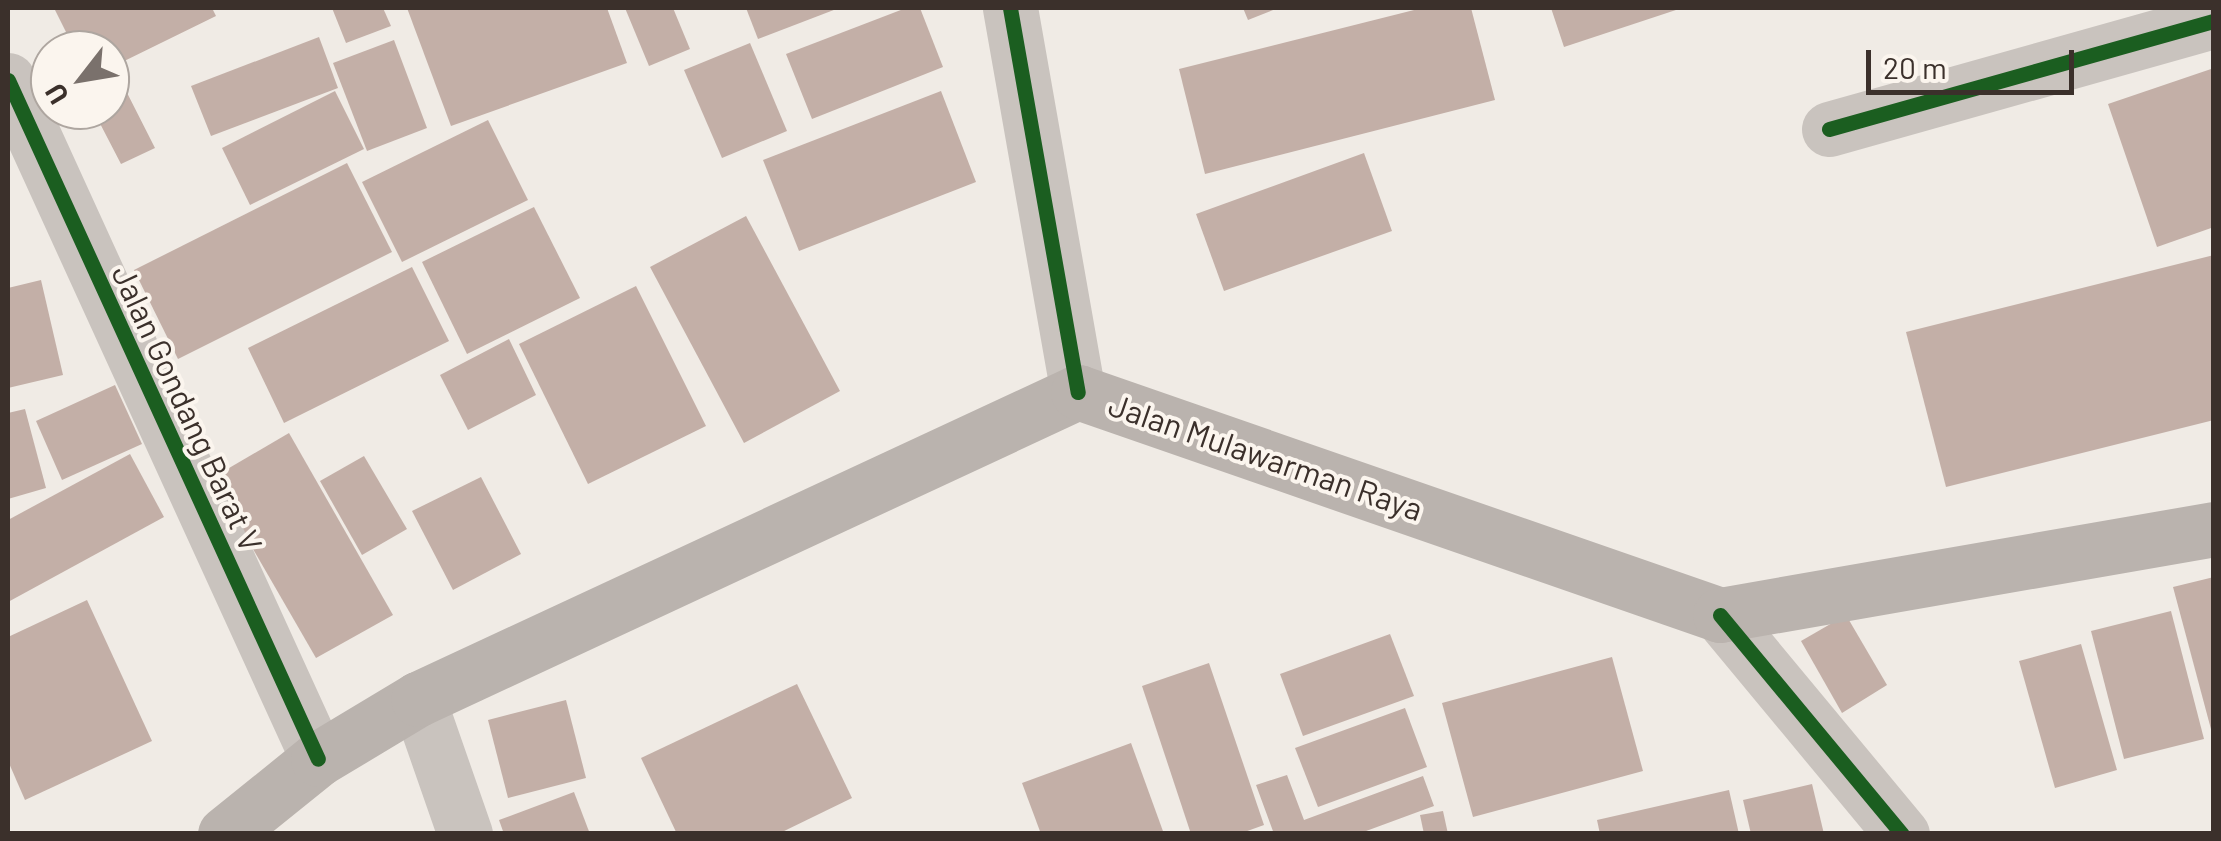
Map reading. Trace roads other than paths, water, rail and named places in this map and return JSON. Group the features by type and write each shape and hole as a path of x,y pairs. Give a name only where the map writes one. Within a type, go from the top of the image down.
{"main road":[{"name":"Jalan Mulawarman Raya","path":"224,834 318,759 418,699 1078,392 1720,615 2214,529"}],"street":[{"path":"1010,8 1078,392"},
{"path":"1830,128 2214,21"},
{"name":"Jalan Gondang Barat V","path":"8,80 318,759"},
{"path":"1720,615 1902,834"},
{"path":"418,699 465,834"}]}
